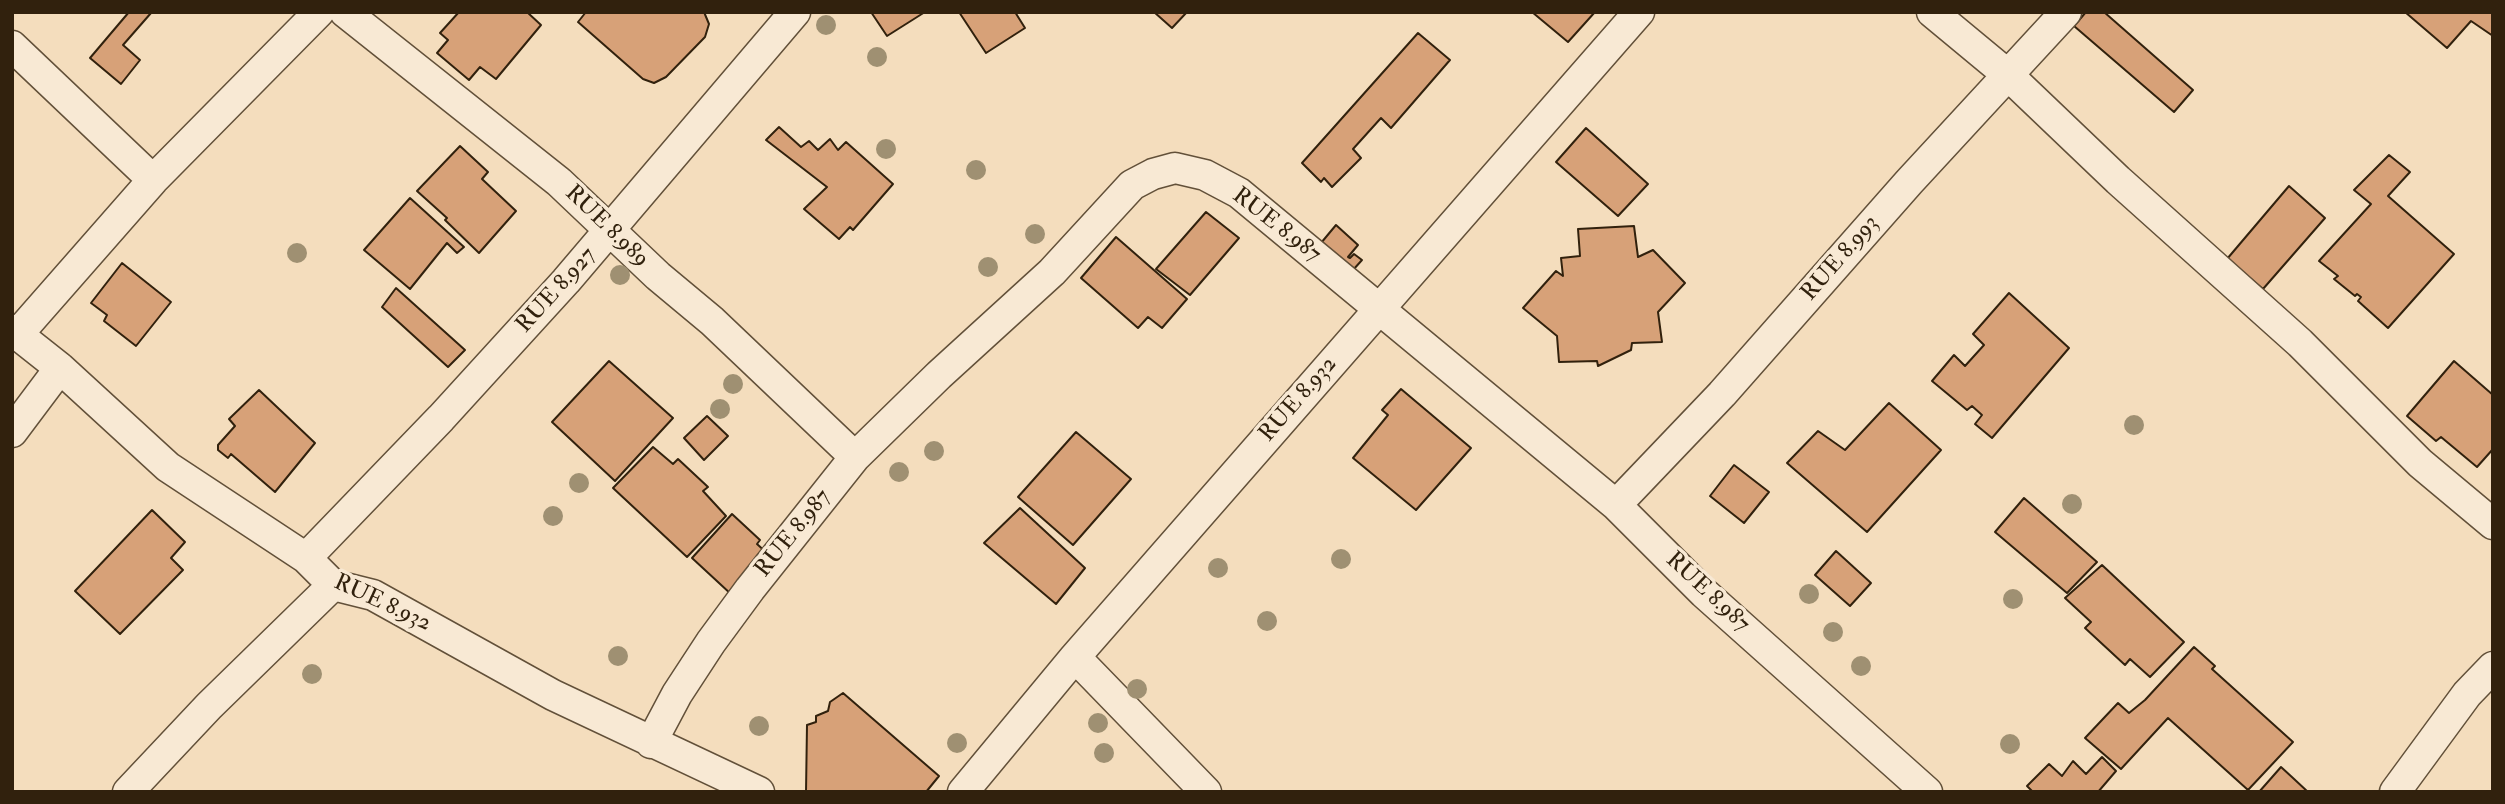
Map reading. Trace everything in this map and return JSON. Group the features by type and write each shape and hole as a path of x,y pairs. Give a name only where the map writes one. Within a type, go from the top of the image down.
{"street":[{"path":"15,333 153,180 319,12"},
{"name":"RUE 8.989","path":"345,12 559,183 658,276 712,321 855,457"},
{"name":"RUE 8.927","path":"306,558 441,418 611,231 795,12"},
{"name":"RUE 8.932","path":"963,792 1075,657 1639,12"},
{"path":"1931,12 2008,75 2118,180 2300,343 2420,463 2493,524"},
{"name":"RUE 8.993","path":"1616,505 1722,394 1909,182 2066,12"},
{"path":"12,46 153,180"},
{"name":"RUE 8.987","path":"651,743 677,694 711,642 855,457 939,375 1052,272 1132,185 1153,174 1175,168 1205,175 1239,193 1616,505 1704,593 1927,792"},
{"name":"RUE 8.932","path":"15,333 60,368 168,467 306,558 333,585 373,594 553,695 759,792"},
{"path":"12,432 60,368"},
{"path":"128,792 209,706 333,585"},
{"path":"1075,657 1206,792"},
{"path":"2395,792 2467,694 2493,667"}],"building":[{"path":"129,12 151,13 123,45 140,60 121,84 90,58"},
{"path":"459,12 527,12 541,25 496,79 480,67 469,80 437,53 448,40 440,33"},
{"path":"586,12 704,12 709,24 705,37 666,77 654,83 643,79 578,22"},
{"path":"871,12 925,12 887,36"},
{"path":"959,12 1015,12 1025,28 986,53"},
{"path":"1154,12 1187,12 1172,28"},
{"path":"1532,12 1595,12 1568,42"},
{"path":"2086,12 2104,12 2193,90 2174,112 2074,26"},
{"path":"2405,12 2493,12 2493,36 2471,21 2447,48"},
{"path":"1418,33 1450,60 1391,128 1381,118 1353,149 1361,158 1332,187 1324,178 1321,182 1302,163"},
{"path":"779,127 801,147 809,141 818,150 830,139 838,150 846,142 893,184 853,230 850,227 839,239 804,209 827,187 766,140"},
{"path":"1586,128 1648,184 1618,216 1556,162"},
{"path":"460,146 488,172 482,179 516,211 479,253 445,220 447,218 417,191"},
{"path":"2389,155 2410,172 2388,196 2454,254 2388,328 2358,301 2361,297 2357,294 2355,296 2334,279 2338,276 2319,261 2371,204 2354,190"},
{"path":"2289,186 2325,218 2263,289 2227,259"},
{"path":"410,198 464,247 457,253 447,243 410,289 364,250"},
{"path":"1206,212 1239,238 1190,295 1156,269"},
{"path":"1336,225 1358,245 1348,257 1354,254 1362,260 1353,270 1321,243"},
{"path":"1634,226 1638,257 1653,250 1685,283 1658,312 1662,342 1632,343 1631,350 1598,366 1597,361 1559,362 1557,336 1523,308 1556,271 1563,276 1561,258 1580,256 1578,229"},
{"path":"1116,237 1187,299 1162,328 1148,317 1138,328 1081,278"},
{"path":"122,263 171,302 136,346 104,321 107,315 91,303"},
{"path":"396,288 465,350 448,367 382,307"},
{"path":"2009,293 2069,348 1992,438 1975,424 1982,415 1972,406 1967,410 1932,381 1954,355 1965,366 1984,345 1973,334"},
{"path":"609,361 673,418 615,481 552,422"},
{"path":"2454,361 2493,395 2493,449 2477,467 2441,437 2436,441 2407,416"},
{"path":"1401,389 1471,448 1416,510 1353,458 1388,415 1382,410"},
{"path":"259,390 315,443 275,492 231,454 228,458 218,450 218,445 235,426 229,419"},
{"path":"1889,403 1941,450 1867,532 1787,463 1818,431 1845,450"},
{"path":"707,416 728,436 704,460 684,438"},
{"path":"1076,432 1131,479 1073,545 1018,497"},
{"path":"653,447 673,464 678,459 708,487 703,491 726,516 687,557 613,488"},
{"path":"1734,465 1769,492 1744,523 1710,496"},
{"path":"2024,498 2097,562 2067,593 1995,532"},
{"path":"1020,508 1085,568 1056,604 984,543"},
{"path":"152,510 185,542 171,558 183,570 120,634 75,591"},
{"path":"732,514 760,540 757,544 768,554 732,595 692,558"},
{"path":"1836,551 1871,583 1850,606 1815,575"},
{"path":"2102,565 2184,642 2150,677 2130,659 2125,665 2085,628 2091,622 2065,598"},
{"path":"2194,647 2215,666 2212,669 2293,742 2248,790 2168,718 2121,769 2085,738 2118,703 2129,713 2145,700"},
{"path":"843,693 939,776 926,792 806,792 807,725 816,722 816,716 828,711 830,702"},
{"path":"2102,757 2116,771 2098,792 2033,792 2027,786 2049,764 2062,776 2073,761 2086,774"},
{"path":"2281,767 2293,778 2308,792 2259,792"}]}
